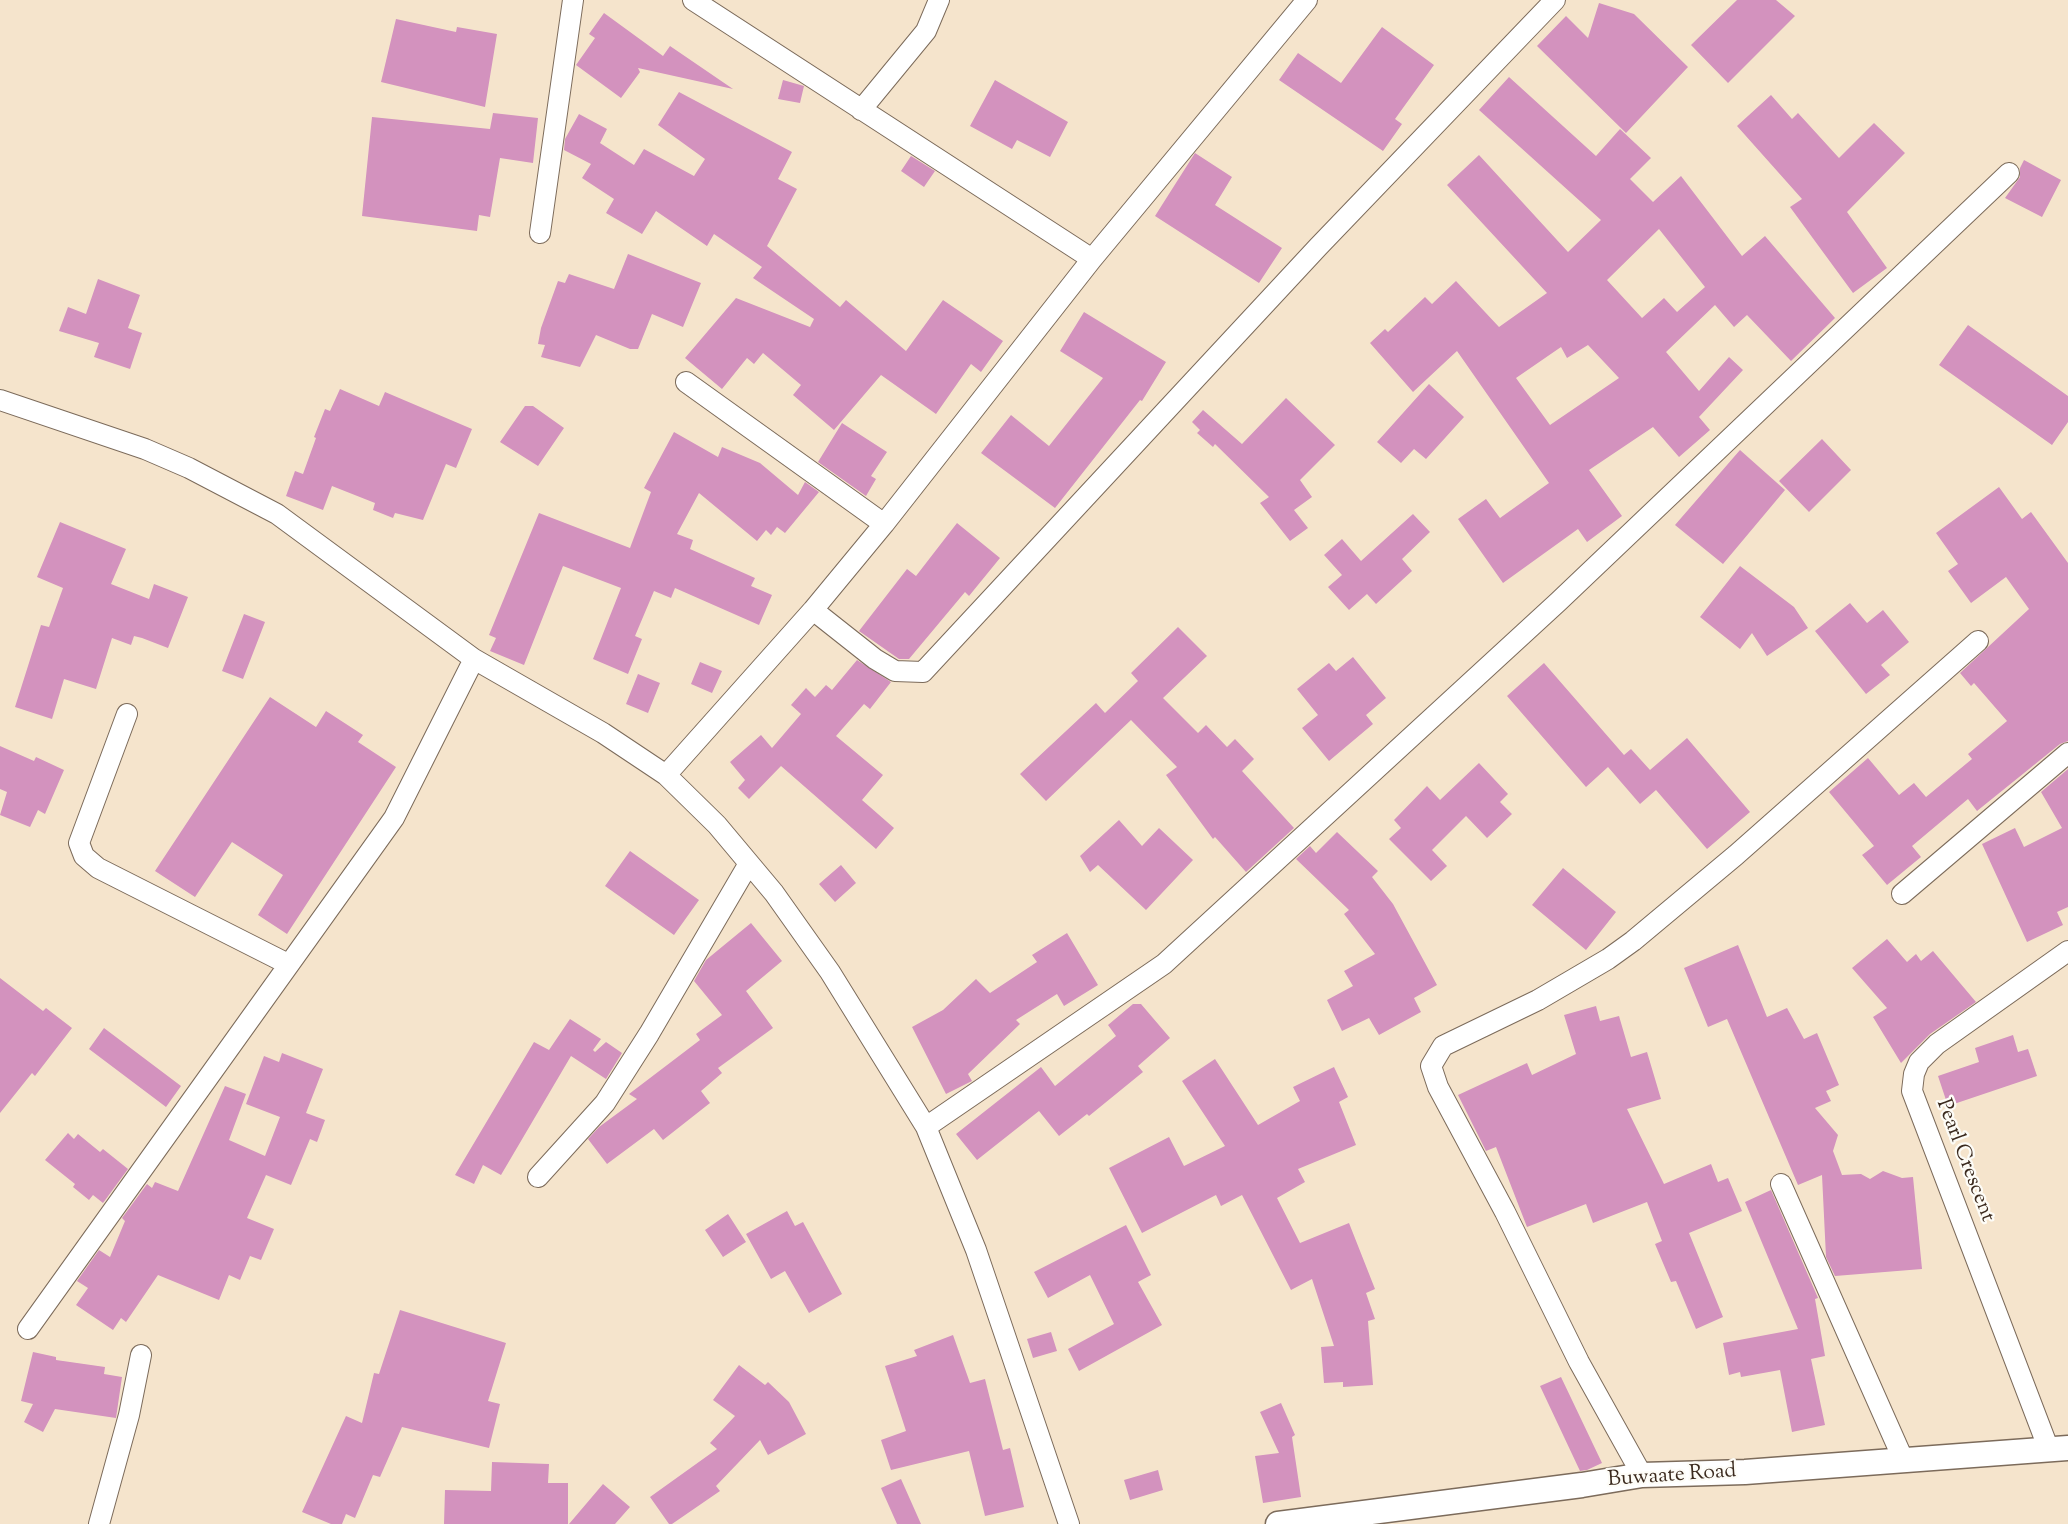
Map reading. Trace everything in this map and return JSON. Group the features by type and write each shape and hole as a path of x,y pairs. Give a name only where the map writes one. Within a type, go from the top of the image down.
{"street":[{"path":"540,233 573,0"},
{"path":"693,0 1092,259"},
{"path":"861,110 926,31 939,0"},
{"path":"666,775 813,610 884,524 1092,259 1307,0"},
{"path":"813,610 875,659 896,670 923,672 1310,256 1555,0"},
{"path":"926,1127 1164,964 1558,603 2009,173"},
{"path":"686,382 884,524"},
{"path":"0,400 145,449 189,468 277,514 474,659 603,733 666,775 717,825 748,865 774,893 830,972 926,1127 976,1250 1069,1524"},
{"path":"1642,1475 1579,1362 1505,1212 1438,1087 1431,1066 1443,1046 1538,1000 1608,959 1633,941 1736,855 1978,641"},
{"path":"28,1329 394,818 474,659"},
{"path":"127,714 79,843 84,856 98,868 288,964"},
{"path":"1902,894 2068,753"},
{"path":"538,1177 605,1103 649,1034 748,865"},
{"name":"Pearl Crescent","path":"2058,1449 1912,1091 1914,1074 1919,1062 1937,1044 2068,951"},
{"path":"1780,1184 1903,1459"},
{"path":"99,1524 129,1415 141,1355"},
{"name":"Buwaate Road","path":"1278,1524 1582,1485 1642,1475 1745,1472 2058,1449"}],"building":[{"path":"1737,0 1776,0 1795,16 1728,83 1691,45"},
{"path":"1599,3 1634,14 1688,67 1626,133 1537,46 1566,16 1588,38"},
{"path":"604,13 663,56 670,46 733,89 638,68 640,72 621,98 576,65 595,38 589,34"},
{"path":"396,19 456,32 457,27 497,34 485,107 381,82"},
{"path":"1382,27 1434,65 1395,119 1402,124 1383,151 1279,80 1298,53 1341,83"},
{"path":"1509,77 1596,156 1620,129 1651,158 1630,179 1653,202 1681,176 1742,256 1765,236 1835,318 1791,361 1747,315 1734,327 1715,305 1666,352 1699,391 1729,357 1743,370 1699,417 1710,430 1679,457 1653,427 1589,470 1622,516 1587,542 1578,529 1503,583 1458,519 1486,499 1500,518 1549,483 1457,351 1413,392 1370,343 1385,329 1388,332 1425,297 1432,304 1456,281 1499,327 1547,293 1447,185 1479,155 1568,252 1601,220 1479,110","holes":["1659,229 1705,287 1677,312 1664,298 1642,318 1607,280","1588,345 1619,378 1550,425 1516,378 1561,347 1567,358"]},
{"path":"783,80 804,86 800,103 778,99"},
{"path":"995,80 1068,122 1050,157 1017,140 1012,149 970,126"},
{"path":"679,92 792,152 778,179 797,189 767,246 840,307 846,300 906,351 943,300 1003,341 981,372 971,364 936,414 881,375 834,430 793,395 801,385 763,353 754,364 747,358 722,389 685,358 736,298 810,327 814,319 753,278 762,267 714,234 707,246 656,211 642,234 606,213 614,199 582,178 591,164 564,150 565,139 579,114 607,129 600,143 634,165 644,149 694,176 705,159 658,125"},
{"path":"1771,95 1792,119 1798,113 1839,158 1874,123 1905,153 1847,212 1887,268 1853,293 1790,207 1802,199 1737,126"},
{"path":"493,113 538,118 533,163 500,158 490,217 479,215 477,231 362,216 372,117 490,129"},
{"path":"1195,153 1232,177 1215,205 1282,248 1259,283 1155,216"},
{"path":"911,156 935,171 924,187 901,171"},
{"path":"2024,160 2061,180 2042,217 2005,198 2020,177 2020,168"},
{"path":"628,254 701,283 683,327 652,314 638,349 630,349 596,335 580,367 541,357 545,345 538,344 541,328 558,281 565,283 569,274 614,289"},
{"path":"98,279 140,295 128,328 142,333 130,369 94,357 99,343 59,331 68,307 86,314"},
{"path":"1084,312 1166,362 1142,401 1140,400 1055,508 981,453 1011,415 1049,446 1103,378 1060,351"},
{"path":"1968,325 2068,396 2068,422 2052,445 1939,365"},
{"path":"1429,384 1464,417 1426,459 1414,449 1401,463 1377,442"},
{"path":"340,389 379,406 385,392 472,429 456,468 446,464 423,520 395,513 393,518 373,510 375,503 332,486 323,510 286,496 295,471 303,474 325,409 330,411"},
{"path":"1286,398 1335,445 1300,480 1312,497 1294,510 1308,528 1290,541 1260,503 1269,497 1215,444 1213,447 1197,433 1200,430 1192,422 1203,410 1242,444"},
{"path":"525,406 533,406 564,428 538,466 500,442"},
{"path":"842,423 887,452 871,476 876,479 866,496 818,462"},
{"path":"674,432 718,457 722,447 760,463 798,495 805,482 819,492 785,533 777,527 771,535 766,530 757,541 699,493 677,534 693,540 690,549 755,578 751,586 772,595 759,625 675,588 671,598 654,591 635,636 642,639 628,674 593,659 621,588 563,566 524,665 490,651 496,638 489,635 539,513 630,548 651,492 644,488"},
{"path":"1822,439 1851,470 1809,512 1779,481"},
{"path":"1740,450 1785,490 1723,564 1675,525"},
{"path":"1999,487 2022,519 2031,512 2068,563 2068,741 2060,744 1977,811 1968,799 1912,846 1921,857 1887,885 1862,855 1874,846 1829,792 1868,758 1899,795 1914,783 1926,797 1972,759 1968,754 2007,721 1974,683 1971,686 1960,673 2029,609 2006,577 1971,603 1948,571 1958,564 1936,533"},
{"path":"1413,514 1430,532 1402,559 1412,571 1376,604 1367,594 1349,610 1328,587 1342,575 1324,555 1342,539 1361,561"},
{"path":"60,522 126,549 111,584 149,599 154,584 188,597 168,648 134,636 131,645 112,638 96,689 64,679 52,719 15,707 41,625 49,627 63,588 37,577"},
{"path":"957,523 1000,558 969,596 965,592 909,659 899,659 859,631 907,569 916,576"},
{"path":"1740,566 1794,607 1808,628 1767,656 1752,633 1740,649 1700,617"},
{"path":"1850,603 1867,623 1883,610 1909,642 1881,665 1890,675 1866,694 1815,631"},
{"path":"244,614 265,622 243,679 222,671"},
{"path":"1178,627 1207,656 1163,698 1198,733 1206,725 1227,747 1235,739 1254,759 1242,771 1294,828 1246,872 1215,837 1213,839 1166,775 1177,767 1131,720 1046,801 1020,774 1096,703 1105,713 1138,681 1131,673"},
{"path":"1353,657 1386,698 1366,715 1373,724 1329,761 1302,728 1318,715 1297,689 1329,663 1336,671"},
{"path":"857,660 891,682 870,709 864,704 836,736 883,775 862,800 894,828 876,849 781,766 749,799 738,788 745,780 730,762 761,735 772,748 801,714 791,705 806,688 815,697 826,685 832,690"},
{"path":"700,662 722,671 712,693 691,684"},
{"path":"1544,663 1624,755 1631,749 1650,770 1687,738 1750,812 1707,849 1656,790 1640,804 1608,767 1586,787 1507,696"},
{"path":"638,674 660,683 648,713 626,704"},
{"path":"270,697 316,727 326,711 363,735 358,742 396,767 287,934 258,915 283,875 232,842 195,897 155,871"},
{"path":"0,746 34,761 36,757 64,770 45,814 38,810 30,827 0,815 7,792 0,789"},
{"path":"1479,763 1508,794 1500,802 1512,814 1487,838 1466,816 1432,850 1447,866 1431,881 1389,839 1401,828 1394,820 1427,786 1440,800"},
{"path":"2068,769 2068,907 2057,912 2063,925 2027,942 1982,844 2015,828 2024,847 2062,828 2041,792"},
{"path":"1119,820 1142,846 1159,828 1193,860 1146,910 1098,865 1090,872 1080,856"},
{"path":"1337,832 1378,871 1372,877 1393,904 1437,985 1414,998 1421,1012 1379,1035 1369,1018 1342,1031 1327,1000 1353,986 1344,971 1375,954 1344,914 1349,910 1296,859 1310,846 1316,853"},
{"path":"630,851 699,900 674,935 605,886"},
{"path":"841,865 856,883 835,902 819,884"},
{"path":"1563,868 1616,912 1586,950 1532,905"},
{"path":"751,923 782,961 746,991 773,1028 718,1068 722,1073 701,1091 710,1103 663,1140 654,1129 607,1164 588,1139 599,1127 637,1099 629,1094 700,1040 696,1034 722,1015 694,981 706,960"},
{"path":"1067,933 1098,985 1064,1006 1057,994 1016,1020 1020,1024 968,1074 972,1081 946,1094 912,1027 943,1010 976,979 990,993 1037,962 1032,955"},
{"path":"1887,939 1907,962 1916,954 1921,961 1933,951 1976,1002 1930,1034 1901,1063 1873,1017 1887,1008 1852,968"},
{"path":"1738,945 1767,1017 1787,1008 1804,1039 1817,1033 1839,1085 1826,1091 1831,1101 1815,1108 1838,1135 1833,1151 1842,1175 1861,1174 1870,1179 1883,1171 1902,1178 1913,1177 1922,1269 1835,1276 1826,1257 1822,1175 1798,1185 1727,1019 1708,1027 1684,968"},
{"path":"0,978 43,1011 46,1008 72,1028 35,1076 32,1073 0,1113"},
{"path":"1133,1004 1141,1004 1170,1038 1138,1066 1143,1072 1089,1116 1087,1114 1059,1136 1039,1111 977,1160 956,1134 1041,1067 1055,1086 1116,1036 1108,1025"},
{"path":"1596,1006 1600,1021 1619,1016 1631,1057 1647,1052 1661,1099 1627,1109 1664,1184 1711,1164 1718,1182 1728,1178 1742,1211 1689,1233 1723,1317 1696,1329 1676,1281 1671,1282 1655,1244 1662,1241 1647,1202 1593,1223 1586,1204 1527,1227 1496,1147 1486,1151 1458,1095 1527,1063 1532,1075 1576,1054 1564,1015"},
{"path":"570,1019 601,1039 593,1050 595,1052 606,1042 622,1053 606,1079 571,1056 501,1175 483,1165 474,1184 455,1175 534,1042 549,1050"},
{"path":"104,1028 181,1086 166,1107 89,1049"},
{"path":"2013,1035 2018,1052 2028,1049 2037,1076 1948,1106 1938,1076 1979,1062 1975,1048"},
{"path":"282,1053 323,1069 306,1113 325,1120 317,1142 310,1139 291,1185 266,1175 247,1218 274,1229 261,1260 250,1256 240,1280 229,1275 219,1300 158,1275 126,1322 121,1318 113,1330 76,1305 88,1288 77,1281 99,1250 110,1257 125,1221 122,1218 147,1184 152,1188 155,1182 178,1191 225,1086 246,1094 229,1140 265,1156 280,1117 246,1104 264,1056 279,1062"},
{"path":"1215,1059 1258,1125 1300,1101 1293,1087 1334,1067 1348,1097 1339,1102 1356,1145 1298,1169 1305,1182 1277,1198 1300,1243 1349,1223 1375,1289 1366,1293 1375,1319 1368,1321 1373,1385 1343,1387 1343,1382 1324,1383 1321,1347 1334,1346 1312,1279 1291,1290 1242,1195 1221,1206 1216,1195 1142,1233 1109,1168 1169,1137 1184,1166 1225,1146 1182,1081"},
{"path":"68,1133 74,1139 78,1134 100,1152 103,1149 128,1169 103,1203 93,1195 89,1200 73,1187 75,1184 45,1160"},
{"path":"1771,1190 1818,1298 1815,1299 1825,1356 1811,1359 1825,1425 1792,1432 1780,1370 1741,1377 1740,1372 1729,1375 1723,1343 1798,1329 1745,1202"},
{"path":"787,1211 795,1226 803,1222 842,1294 809,1313 785,1271 771,1279 746,1234"},
{"path":"728,1214 746,1242 723,1257 705,1230"},
{"path":"1126,1225 1151,1275 1138,1282 1162,1325 1079,1371 1068,1349 1114,1324 1090,1275 1048,1298 1034,1272"},
{"path":"400,1310 506,1343 488,1401 500,1404 489,1448 402,1427 380,1477 373,1475 355,1518 346,1514 342,1524 331,1524 302,1512 346,1416 362,1423 374,1373 379,1374"},
{"path":"1051,1332 1057,1351 1033,1358 1027,1339"},
{"path":"953,1335 970,1383 985,1379 1003,1450 1010,1448 1024,1507 985,1516 969,1451 891,1470 881,1440 906,1431 885,1366 917,1356 914,1350"},
{"path":"33,1352 56,1357 56,1360 105,1367 104,1374 122,1377 116,1418 55,1409 43,1432 24,1422 33,1404 21,1401"},
{"path":"739,1365 765,1385 768,1382 789,1402 806,1434 768,1455 760,1440 716,1486 720,1491 669,1524 650,1497 717,1449 710,1443 735,1416 713,1400"},
{"path":"1561,1377 1602,1463 1587,1470 1580,1471 1540,1386"},
{"path":"1281,1403 1295,1435 1292,1437 1301,1497 1263,1503 1255,1456 1279,1453 1260,1412"},
{"path":"492,1462 549,1464 548,1483 568,1483 568,1524 444,1524 445,1490 491,1491"},
{"path":"1158,1470 1163,1490 1130,1500 1124,1480"},
{"path":"901,1479 921,1524 897,1524 881,1488"},
{"path":"603,1484 630,1507 615,1524 569,1524"}]}
